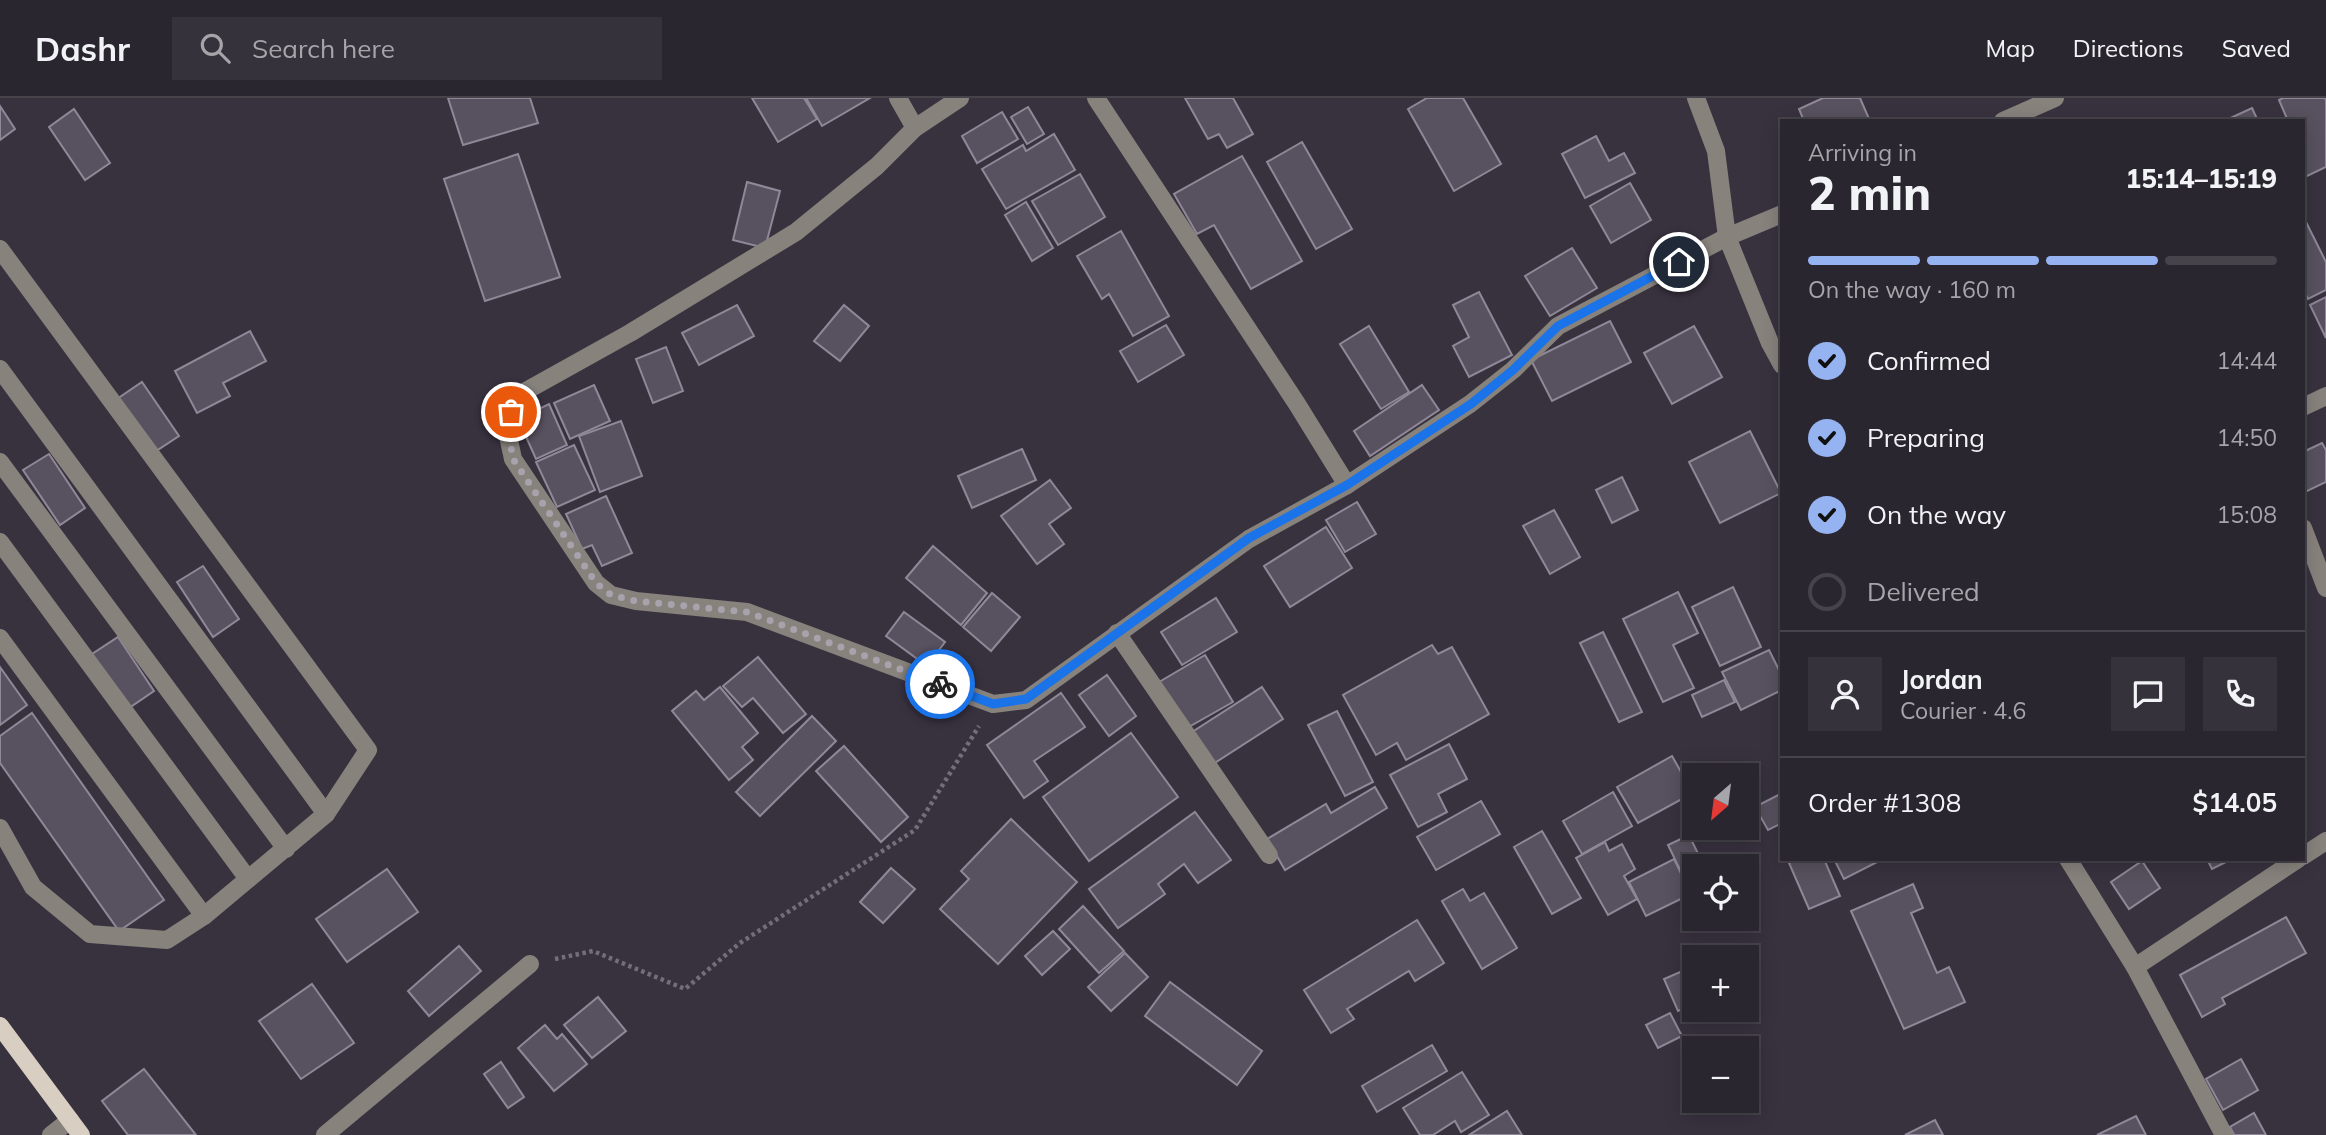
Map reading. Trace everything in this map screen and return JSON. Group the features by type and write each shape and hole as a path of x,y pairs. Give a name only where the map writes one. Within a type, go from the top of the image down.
{"main road":[{"path":"0,1026 81,1135"}],"street":[{"path":"898,98 915,128"},
{"path":"960,98 915,128 877,166 796,232 630,333 524,392 511,412 508,430 513,459 596,583 611,595 636,601 747,612 993,704 1026,699 1249,538 1347,485 1471,404 1513,370 1558,326 1727,237 1780,215"},
{"path":"1096,98 1297,404 1347,485"},
{"path":"1696,98 1716,151 1727,237 1780,361"},
{"path":"2008,119 2055,98"},
{"path":"0,249 368,750 326,814 204,916 167,940 90,934 33,887 0,828"},
{"path":"0,369 326,814"},
{"path":"2305,406 2326,396"},
{"path":"0,462 286,849"},
{"path":"2305,533 2326,589"},
{"path":"0,542 248,879"},
{"path":"1117,634 1269,855"},
{"path":"0,638 204,916"},
{"path":"2305,855 2326,841"},
{"path":"2069,861 2134,967 2224,1135"},
{"path":"2134,967 2295,861"},
{"path":"325,1135 530,964"},
{"path":"51,1135 70,1120"}],"path":[{"path":"530,964 593,951 685,989 740,943 915,830 993,704"}],"building":[{"path":"448,98 530,98 538,123 463,145"},
{"path":"752,98 804,98 817,119 778,142"},
{"path":"806,98 870,98 822,126"},
{"path":"1185,98 1233,98 1253,134 1227,148 1219,134 1208,139"},
{"path":"1427,98 1463,98 1501,164 1454,191 1408,109"},
{"path":"1823,98 1860,98 1869,119 1803,119 1799,109"},
{"path":"2325,98 2326,167 2305,177 2305,119 2287,119 2279,100"},
{"path":"0,106 15,129 0,140"},
{"path":"1028,107 1044,134 1027,144 1011,117"},
{"path":"2252,108 2257,119 2228,119"},
{"path":"74,109 110,163 85,180 49,127"},
{"path":"1002,112 1018,139 977,163 962,136"},
{"path":"1054,134 1075,170 1006,209 982,169 1023,145 1026,151"},
{"path":"1596,136 1609,161 1624,153 1635,173 1585,198 1562,154"},
{"path":"1302,142 1352,229 1316,249 1267,162"},
{"path":"518,154 560,277 485,301 444,179"},
{"path":"1242,156 1302,261 1251,289 1214,225 1197,234 1174,194"},
{"path":"1080,174 1105,217 1058,245 1032,201"},
{"path":"747,182 780,191 765,248 733,240"},
{"path":"1630,183 1651,220 1611,243 1590,206"},
{"path":"1026,202 1053,248 1032,261 1005,215"},
{"path":"2305,222 2326,262 2326,290 2308,299 2305,293"},
{"path":"1121,231 1169,316 1133,336 1109,294 1102,299 1077,256"},
{"path":"1572,248 1597,288 1550,316 1525,276"},
{"path":"1479,292 1512,355 1469,377 1453,346 1469,337 1453,305"},
{"path":"2326,297 2326,338 2310,305"},
{"path":"737,305 754,336 699,365 682,333"},
{"path":"844,305 869,326 840,361 814,341"},
{"path":"1610,321 1631,362 1552,401 1531,360"},
{"path":"1166,325 1184,355 1138,382 1120,351"},
{"path":"1369,326 1409,392 1381,409 1340,344"},
{"path":"1694,326 1722,377 1672,404 1644,353"},
{"path":"250,331 266,361 223,383 230,396 197,413 175,371"},
{"path":"666,347 683,391 653,403 636,359"},
{"path":"142,382 179,436 153,453 117,399"},
{"path":"594,385 610,421 570,439 554,403"},
{"path":"1422,385 1439,410 1370,456 1354,431"},
{"path":"549,404 567,445 536,459 518,419"},
{"path":"621,421 642,476 600,492 579,436"},
{"path":"1750,431 1780,493 1720,523 1689,462"},
{"path":"2322,443 2326,450 2326,482 2305,492 2305,451"},
{"path":"574,445 595,490 557,507 536,462"},
{"path":"1022,449 1036,480 972,508 958,476"},
{"path":"49,454 85,508 60,525 23,470"},
{"path":"1622,477 1638,510 1612,523 1596,490"},
{"path":"1050,480 1071,508 1049,524 1064,544 1037,564 1001,516"},
{"path":"606,496 632,553 602,566 592,545 582,549 566,514"},
{"path":"1357,502 1376,534 1345,552 1326,520"},
{"path":"1554,510 1580,557 1550,574 1523,526"},
{"path":"1326,527 1352,568 1290,607 1264,566"},
{"path":"933,546 987,593 961,625 906,578"},
{"path":"203,566 239,619 213,637 177,582"},
{"path":"1733,587 1761,647 1720,666 1692,607"},
{"path":"1678,592 1698,633 1673,645 1694,688 1663,702 1623,619"},
{"path":"992,593 1020,617 991,651 963,627"},
{"path":"1216,598 1237,632 1182,665 1161,632"},
{"path":"904,612 945,642 927,666 886,636"},
{"path":"1603,632 1642,712 1619,722 1580,643"},
{"path":"118,637 154,691 129,708 92,654"},
{"path":"1432,645 1438,654 1452,647 1489,714 1406,760 1397,743 1376,755 1343,695"},
{"path":"1769,650 1780,672 1780,691 1741,710 1722,672"},
{"path":"1205,655 1233,702 1187,728 1159,682"},
{"path":"758,657 806,714 783,733 753,698 742,707 723,686"},
{"path":"0,667 27,705 0,725"},
{"path":"1107,675 1136,716 1109,736 1079,695"},
{"path":"1724,680 1735,702 1702,717 1692,695"},
{"path":"720,687 758,733 742,747 753,760 729,780 672,711 696,691 704,700"},
{"path":"1262,687 1283,719 1210,766 1189,734"},
{"path":"1061,693 1085,727 1034,761 1048,781 1024,798 987,745"},
{"path":"1337,711 1373,782 1345,796 1308,725"},
{"path":"32,713 164,900 119,931 0,763 0,736"},
{"path":"812,716 836,741 760,816 736,792"},
{"path":"1131,733 1178,797 1089,861 1043,797"},
{"path":"1449,744 1467,779 1438,794 1447,812 1418,827 1390,775"},
{"path":"844,746 908,817 881,842 816,771"},
{"path":"1672,756 1682,774 1682,799 1638,823 1617,787"},
{"path":"1375,787 1387,808 1285,870 1267,839 1326,804 1331,813"},
{"path":"1613,792 1632,826 1582,854 1563,821"},
{"path":"1780,794 1780,824 1768,830 1759,814 1759,805"},
{"path":"1481,801 1500,834 1436,870 1417,837"},
{"path":"1195,812 1231,860 1198,883 1184,864 1158,884 1165,894 1118,928 1089,889"},
{"path":"1011,819 1077,882 998,964 940,909 969,879 961,871"},
{"path":"1542,831 1581,898 1552,914 1514,847"},
{"path":"1682,838 1691,840 1698,854 1682,854 1682,874 1668,845"},
{"path":"1605,842 1609,851 1622,844 1635,869 1624,876 1637,899 1608,915 1576,858"},
{"path":"1674,859 1682,875 1682,898 1646,916 1629,882"},
{"path":"1825,861 1840,896 1809,909 1789,863"},
{"path":"1835,861 1879,861 1844,879"},
{"path":"2142,861 2160,888 2129,909 2111,882"},
{"path":"2208,861 2228,861 2212,869"},
{"path":"891,868 915,889 883,923 860,902"},
{"path":"387,869 418,912 347,962 316,919"},
{"path":"1913,884 1923,908 1911,913 1937,973 1949,967 1965,1002 1904,1029 1851,911"},
{"path":"1463,889 1470,901 1484,893 1517,948 1482,969 1442,901"},
{"path":"1083,906 1124,951 1099,973 1059,929"},
{"path":"2286,917 2306,953 2222,998 2225,1004 2202,1017 2180,975"},
{"path":"1417,920 1444,963 1415,981 1409,971 1347,1009 1354,1019 1331,1033 1304,990"},
{"path":"1053,931 1070,949 1042,975 1025,956"},
{"path":"459,946 481,971 429,1016 408,991"},
{"path":"1125,953 1148,977 1111,1011 1088,987"},
{"path":"1682,971 1682,1009 1678,1011 1664,979"},
{"path":"1170,982 1262,1051 1237,1085 1145,1016"},
{"path":"312,984 354,1043 301,1079 259,1021"},
{"path":"598,997 626,1031 592,1058 564,1025"},
{"path":"1670,1013 1682,1036 1658,1048 1646,1025"},
{"path":"545,1025 557,1039 562,1034 587,1064 554,1091 518,1048"},
{"path":"1432,1045 1447,1071 1377,1112 1362,1086"},
{"path":"2241,1059 2258,1090 2223,1110 2206,1079"},
{"path":"501,1062 524,1097 508,1108 484,1074"},
{"path":"144,1069 196,1135 128,1135 102,1101"},
{"path":"1462,1072 1489,1115 1461,1132 1455,1121 1433,1135 1420,1135 1403,1108"},
{"path":"1507,1111 1522,1135 1469,1135"},
{"path":"2254,1113 2266,1135 2234,1135 2230,1127"},
{"path":"2136,1116 2146,1135 2097,1135"},
{"path":"1935,1120 1943,1135 1905,1135"}],"way so far":[{"path":"511,412 508,430 513,459 596,583 611,595 636,601 747,612 940,684"}],"route":[{"path":"940,684 993,704 1026,699 1249,538 1347,485 1471,404 1513,370 1558,326 1679,262"}]}
